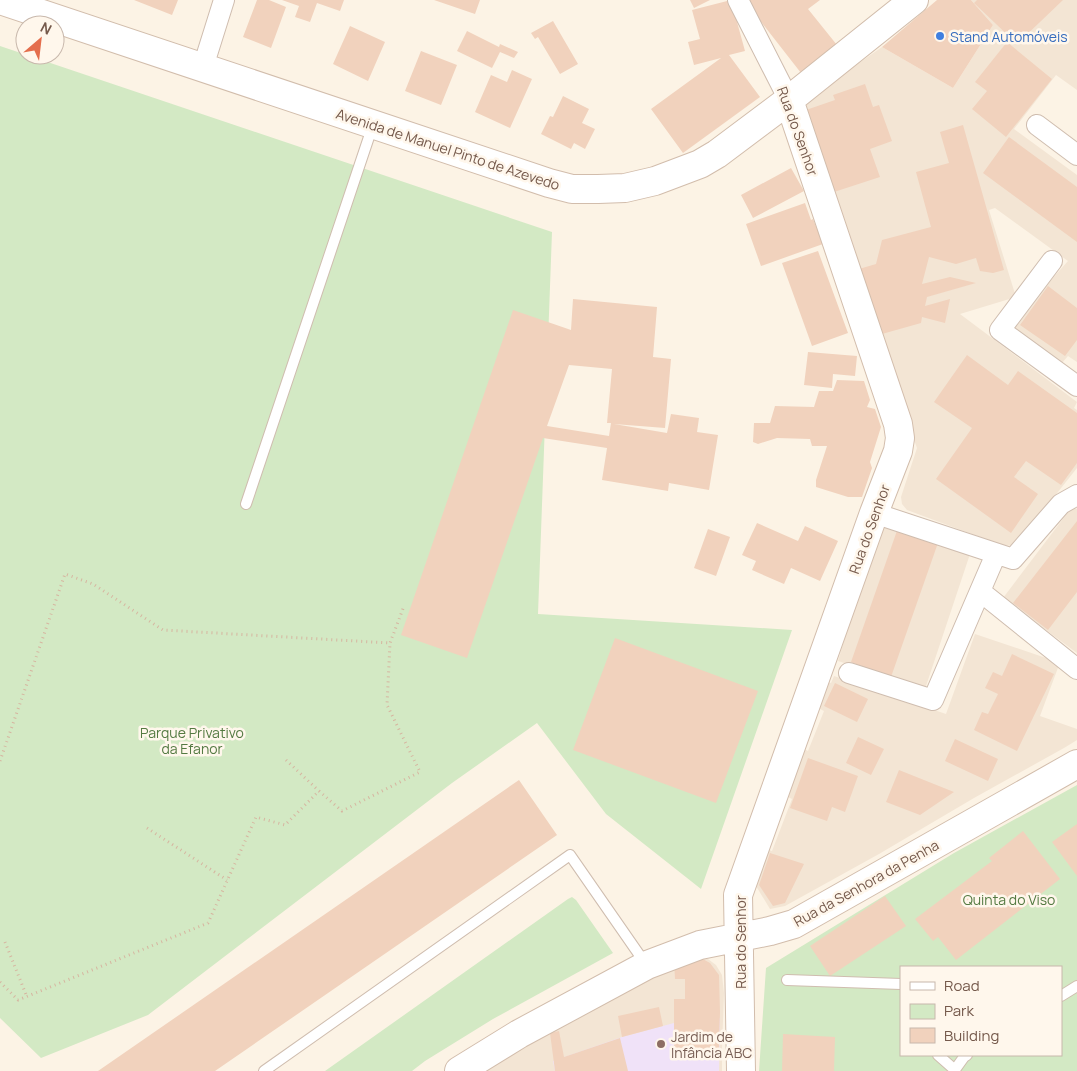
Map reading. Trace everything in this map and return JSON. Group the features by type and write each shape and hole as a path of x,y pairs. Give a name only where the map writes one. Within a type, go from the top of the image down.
{"street":[{"name":"Avenida de Manuel Pinto de Azevedo","path":"0,0 548,183 572,188 598,190 625,188 655,181 700,164 717,154 790,100 914,0"},
{"path":"203,67 224,0"},
{"name":"Rua do Senhor","path":"738,0 790,100 898,424 900,438 898,451 874,513 738,895 741,1071"},
{"path":"1037,125 1077,155"},
{"path":"1052,261 1000,330 1077,386"},
{"path":"874,513 1013,559 1062,504 1077,495"},
{"path":"850,673 933,700 996,554"},
{"path":"981,592 1077,669"},
{"name":"Rua da Senhora da Penha","path":"458,1071 519,1034 647,965 700,945 770,932 794,924 1077,764"}],"lane":[{"path":"246,504 374,124"},
{"path":"264,1071 570,855 647,965"},
{"path":"787,980 900,984"},
{"path":"1062,995 1077,986"},
{"path":"939,1056 954,1070 966,1056"}],"path":[{"path":"0,760 65,574 93,584 163,630 390,643"},
{"path":"286,760 342,812 420,772 386,705 390,643 404,606"},
{"path":"0,982 18,1000 208,923 256,817 286,825 319,791"},
{"path":"147,828 227,880"},
{"path":"4,942 26,997"}],"shaded area":[{"path":"971,0 1077,0 1077,90 1056,75 1014,129 1077,175 1077,362 1068,356 1061,364 1013,328 1043,289 1068,261 995,208 989,210 1016,297 960,314 1077,402 1074,408 1077,410 1077,468 1019,541 1014,545 1004,546 907,510 902,504 901,497 917,448 864,303 799,105 882,47 953,88 993,25"},
{"path":"1072,507 1077,509 1077,653 1003,598"},
{"path":"881,517 971,551 925,689 838,661"},
{"path":"975,634 1046,658 1059,665 1040,716 1077,729 1077,740 785,906 770,909 756,886 769,850 772,851 792,799 788,797 804,749 808,751 824,711 818,708 827,682 831,683 834,676 946,714"},
{"path":"697,955 708,959 716,965 722,975 724,993 722,1071 481,1071 675,959"},
{"name":"Jardim de Infância ABC","path":"674,1017 720,1018 719,1071 555,1071 553,1061 622,1037 674,1023"}],"green space":[{"name":"Parque Privativo da Efanor","path":"0,46 15,51 15,65 56,65 552,232 538,614 792,630 701,889 606,814 537,723 452,783 148,1015 41,1058 0,1018"},
{"name":"Quinta do Viso","path":"1077,785 1077,1071 759,1071 766,968 954,853"},
{"path":"572,897 613,953 493,1019 412,1071 325,1071 568,899"}],"building":[{"path":"134,0 178,0 172,15"},
{"path":"257,0 269,0 286,7 271,48 243,37"},
{"path":"282,0 344,0 340,11 317,3 310,22 295,17 299,6"},
{"path":"434,0 480,0 475,14"},
{"path":"690,0 710,0 694,8"},
{"path":"731,0 745,51 729,55 760,97 683,153 651,109 721,58 694,65 688,42 700,39 692,10"},
{"path":"744,0 820,0 808,9 837,45 801,73"},
{"name":"Stand Automóveis","path":"937,0 971,0 993,25 953,88 882,47"},
{"path":"977,0 1063,0 1017,44 974,3"},
{"path":"553,21 578,64 560,74 538,37 535,39 531,33"},
{"path":"350,26 385,42 368,81 333,64"},
{"path":"467,31 499,47 500,44 518,52 514,58 500,52 492,68 457,51"},
{"path":"1007,42 1052,79 1006,137 972,109 987,91 975,82"},
{"path":"421,51 457,65 441,105 405,91"},
{"path":"512,70 532,79 510,128 475,112 491,75 507,82"},
{"path":"865,84 873,107 879,105 892,141 870,149 880,177 834,192 806,110 835,100 833,95"},
{"path":"563,96 589,109 582,123 595,129 585,149 574,143 571,149 541,134 550,116 553,117"},
{"path":"963,125 1004,270 993,273 980,271 976,258 956,264 929,257 922,284 950,277 976,283 927,297 925,306 950,299 945,323 922,317 921,323 882,334 877,333 859,269 876,264 882,240 931,227 916,172 949,163 940,132"},
{"path":"1009,137 1077,187 1077,242 983,173"},
{"path":"791,168 804,191 753,218 741,195"},
{"path":"805,203 823,244 761,266 746,224"},
{"path":"818,251 848,333 812,346 782,263"},
{"path":"1048,286 1077,308 1077,340 1065,356 1020,325"},
{"path":"573,299 657,307 653,357 671,359 665,428 614,424 667,433 671,414 699,418 697,432 718,435 709,490 669,483 668,491 602,480 607,448 543,438 467,658 401,635 513,310 571,330","holes":["569,365 612,369 607,423 611,423 609,436 547,426"]},
{"path":"808,352 857,356 855,376 833,374 832,388 804,385"},
{"path":"967,355 1008,385 1018,371 1077,413 1077,463 1061,485 1026,461 1014,477 1038,494 1011,533 936,479 972,428 934,402"},
{"path":"837,380 864,381 870,400 867,407 875,409 881,427 870,462 872,468 862,497 848,497 816,487 816,480 827,446 812,446 810,439 777,438 758,444 753,442 754,423 770,423 775,406 814,407 819,391 833,391"},
{"path":"1077,521 1077,592 1048,630 1013,603"},
{"path":"757,523 798,541 805,526 838,541 820,581 791,568 784,584 752,570 756,561 742,555"},
{"path":"899,525 939,540 891,677 851,662"},
{"path":"708,529 730,537 716,576 694,568"},
{"path":"615,638 758,691 716,803 573,750"},
{"path":"1012,654 1054,674 1017,751 974,730 982,712 988,714 998,694 985,688 993,672 1002,676"},
{"path":"835,683 868,699 857,722 824,706"},
{"path":"858,737 884,749 871,775 846,763"},
{"path":"955,739 998,759 988,781 945,761"},
{"path":"808,758 858,776 845,812 832,807 827,821 790,808"},
{"path":"899,770 954,792 920,815 886,802"},
{"path":"519,780 557,835 215,1071 98,1071"},
{"path":"1077,824 1077,876 1052,842"},
{"path":"1023,831 1060,879 956,960 938,937 933,941 915,919 992,861 989,858"},
{"path":"770,853 804,864 785,903 773,906 759,885"},
{"path":"885,896 906,926 830,976 810,946"},
{"path":"701,958 710,963 719,975 719,1049 674,1049 674,999 685,999 685,979 675,979 674,960"},
{"path":"659,1007 663,1026 622,1037 618,1016"},
{"path":"559,1031 564,1057 620,1038 628,1071 555,1071 550,1033"},
{"path":"783,1034 835,1037 834,1071 782,1071"}],"place":[{"name":"Stand Automóveis","path":"940,36"},
{"name":"Jardim de Infância ABC","path":"661,1044"}]}
